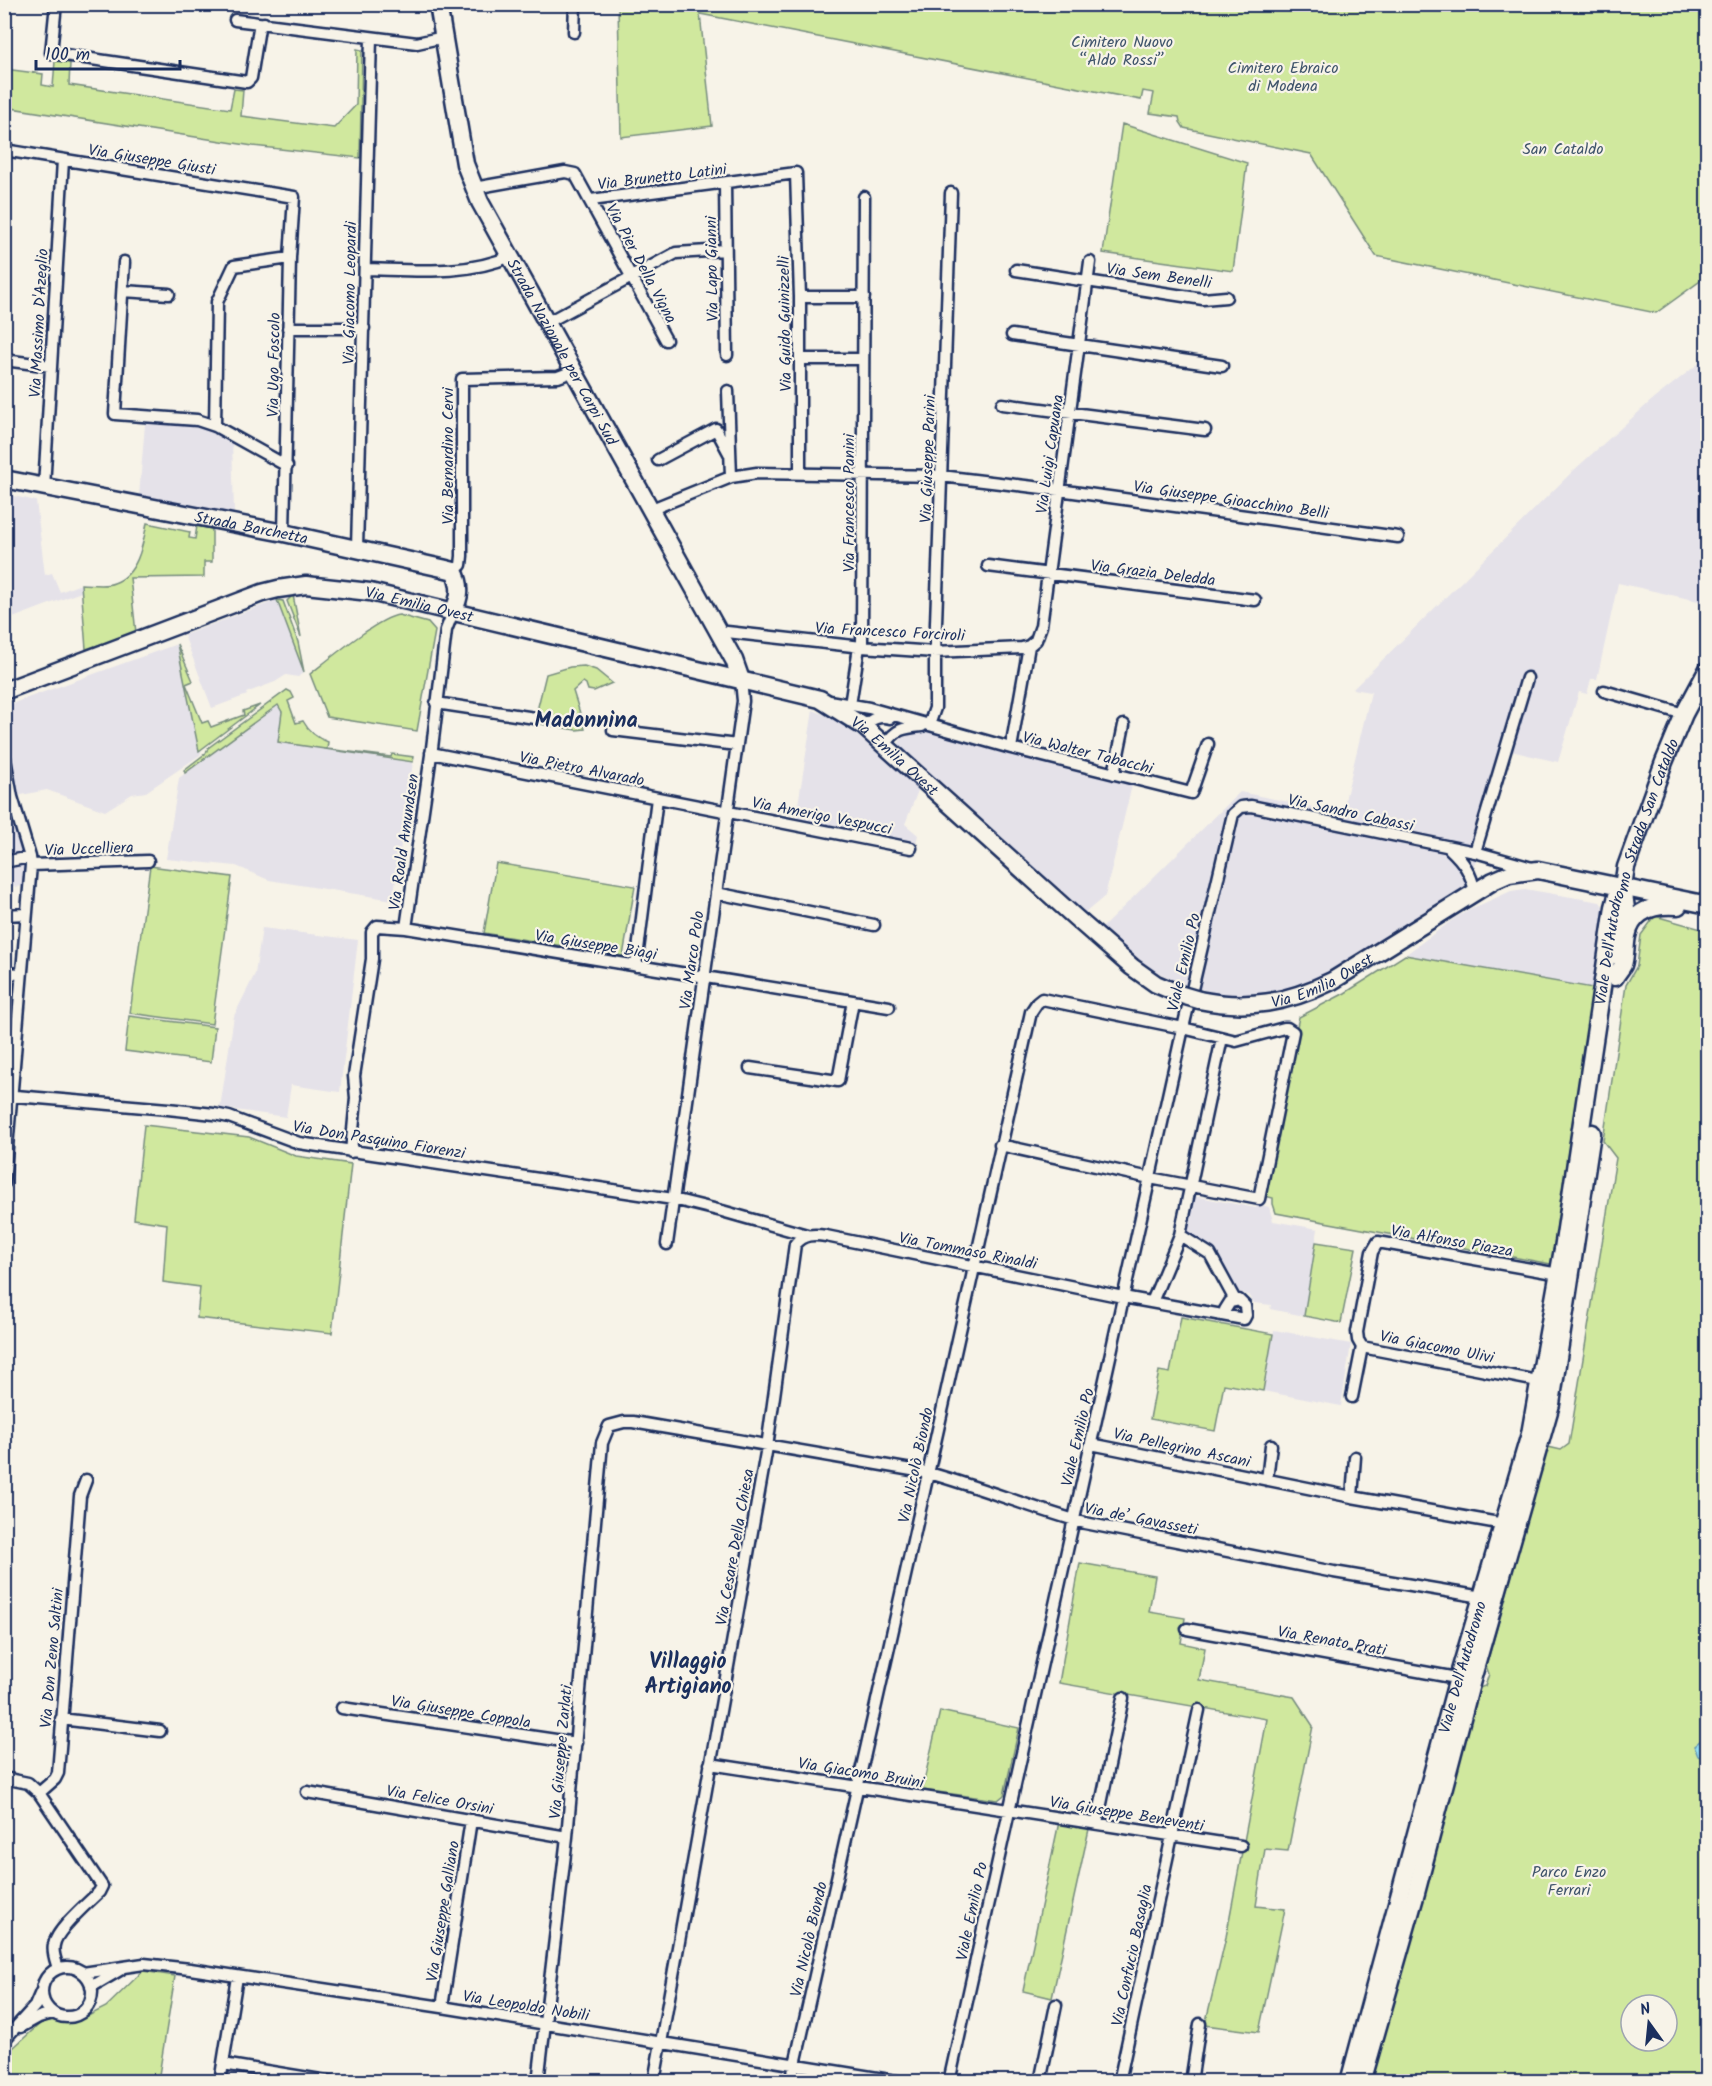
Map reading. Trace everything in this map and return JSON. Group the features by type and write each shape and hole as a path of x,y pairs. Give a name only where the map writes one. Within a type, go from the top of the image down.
{"street":[{"path":"56,4 51,53 247,82 251,78 259,28 264,24"},
{"name":"Strada Nazionale per Carpi Sud","path":"438,4 465,164 480,202 652,509 738,669 741,680"},
{"path":"574,32 575,4"},
{"path":"235,20 417,43 444,37"},
{"name":"Via Giacomo Leopardi","path":"357,548 371,38"},
{"name":"Via Giuseppe Giusti","path":"4,150 294,197"},
{"name":"Via Massimo D'Azeglio","path":"44,488 63,160"},
{"name":"Via Brunetto Latini","path":"474,188 565,172 575,174 591,200 796,173"},
{"name":"Via Guido Guinizzelli","path":"796,173 800,297 800,474"},
{"name":"Via Lapo Gianni","path":"725,183 727,355"},
{"name":"Via Giuseppe Parini","path":"929,725 935,708 951,193"},
{"name":"Via Ugo Foscolo","path":"284,533 290,258 294,197"},
{"name":"Via Francesco Panini","path":"850,705 861,647 864,197"},
{"name":"Via Pier Della Vigna","path":"591,200 666,340"},
{"path":"548,322 676,253 725,250"},
{"path":"365,269 438,270 494,264 511,256"},
{"path":"215,426 217,302 234,266 290,258"},
{"path":"124,262 115,414 197,420 215,426 287,466"},
{"name":"Via Luigi Capuana","path":"1029,646 1036,640 1041,626 1089,262"},
{"name":"Via Sem Benelli","path":"1016,270 1203,299 1226,297"},
{"path":"123,291 169,294"},
{"path":"800,297 864,297"},
{"path":"288,328 364,328"},
{"path":"1012,335 1222,366"},
{"path":"800,359 864,359"},
{"path":"4,360 51,366"},
{"name":"Via Bernardino Cervi","path":"454,571 461,565 462,556 462,379 558,377 574,371"},
{"path":"728,391 731,477"},
{"path":"1002,404 1205,430"},
{"path":"658,460 716,429 730,455"},
{"name":"Via Giuseppe Gioacchino Belli","path":"652,509 731,477 757,473 941,476 1398,537"},
{"name":"Strada Barchetta","path":"4,479 284,533 454,571"},
{"name":"Via Grazia Deledda","path":"988,566 1255,600"},
{"path":"453,612 460,590 454,571"},
{"name":"Via Emilia Ovest","path":"4,691 261,593 291,586 319,585 370,592 707,674 820,699 863,726 1095,935 1147,978 1182,995 1227,1005 1272,1003 1299,996 1332,981 1475,892 1509,874 1538,870 1623,886 1707,906"},
{"name":"Via Roald Amundsen","path":"351,1152 356,1098 354,1076 372,959 372,932 375,927 381,926 406,928 446,630 453,612"},
{"name":"Via Francesco Forciroli","path":"718,632 861,647 935,652 1029,646"},
{"path":"1011,748 1029,646"},
{"path":"1475,852 1527,678"},
{"name":"Via Marco Polo","path":"667,1244 743,701 741,680"},
{"name":"Strada San Cataldo","path":"1623,886 1626,867 1657,781 1684,714 1705,680"},
{"path":"1604,691 1684,714"},
{"name":"Via Walter Tabacchi","path":"820,699 1191,793 1208,744"},
{"path":"436,703 535,718"},
{"name":"Via Walter Tabacchi","path":"863,726 872,719 884,716 929,725"},
{"name":"Via Walter Tabacchi","path":"885,745 891,736 902,728 929,725"},
{"path":"1114,774 1124,725"},
{"path":"613,730 737,745"},
{"name":"Via Uccelliera","path":"4,753 12,797 30,861 16,1031 8,1090 4,1183"},
{"name":"Via Pietro Alvarado","path":"431,753 727,812"},
{"path":"636,966 657,798"},
{"name":"Via Sandro Cabassi","path":"1245,806 1475,852 1538,870"},
{"name":"Viale Emilio Po","path":"949,2082 1230,823 1236,810 1245,806"},
{"name":"Via Amerigo Vespucci","path":"727,812 911,848"},
{"path":"1450,848 1469,871 1475,892"},
{"path":"4,862 30,861"},
{"name":"Via Uccelliera","path":"30,861 148,861"},
{"path":"1605,883 1612,894 1614,907"},
{"name":"Viale Dell'Autodromo","path":"1349,2082 1536,1435 1548,1383 1583,1156 1614,907 1623,886"},
{"name":"Viale Dell'Autodromo","path":"1583,1156 1626,909 1623,886"},
{"path":"716,893 874,925"},
{"path":"1615,977 1623,965 1627,934 1636,916 1651,907 1663,905 1707,906"},
{"path":"4,915 26,914"},
{"name":"Via Giuseppe Biagi","path":"406,928 889,1006"},
{"path":"4,973 21,974"},
{"name":"Via Nicolò Biondo","path":"791,2082 1031,1012 1036,1003 1042,999 1183,1028"},
{"path":"750,1068 838,1081 853,1001"},
{"path":"1000,1145 1150,1178 1259,1198 1293,1032 1287,1028 1236,1041 1183,1028"},
{"path":"4,1030 16,1031"},
{"path":"1152,1302 1180,1235 1222,1038"},
{"name":"Via Don Pasquino Fiorenzi","path":"8,1090 214,1114 299,1143 673,1199 807,1235"},
{"name":"Via Tommaso Rinaldi","path":"807,1235 826,1236 973,1267 1225,1315"},
{"name":"Via Cesare Della Chiesa","path":"654,2082 768,1447 792,1255 795,1244 807,1235"},
{"path":"1180,1235 1210,1254 1234,1300 1243,1303 1247,1310 1244,1318 1225,1315 1226,1305 1234,1300"},
{"name":"Via Alfonso Piazza","path":"1362,1347 1357,1332 1372,1252 1378,1242 1559,1274"},
{"name":"Viale Dell'Autodromo","path":"1548,1383 1559,1274 1569,1250"},
{"name":"Via Giacomo Ulivi","path":"1352,1397 1362,1347 1548,1383"},
{"name":"Via de’ Gavasseti","path":"609,1426 633,1422 928,1473 976,1486 1048,1513 1074,1520 1334,1572 1489,1598"},
{"name":"Via Giuseppe Zarlati","path":"538,2082 567,1837 602,1443 609,1426"},
{"name":"Viale Dell'Autodromo","path":"1489,1598 1504,1524 1536,1435"},
{"name":"Via Pellegrino Ascani","path":"1091,1444 1352,1497 1504,1524"},
{"name":"Via Pellegrino Ascani","path":"1267,1480 1271,1445"},
{"path":"1352,1497 1356,1457"},
{"name":"Via Don Zeno Saltini","path":"39,1793 55,1779 58,1773 80,1496 86,1480"},
{"name":"Via Renato Prati","path":"1187,1629 1465,1679"},
{"name":"Viale Dell'Autodromo","path":"1362,2082 1416,1893 1465,1679"},
{"path":"1097,1823 1124,1698"},
{"name":"Via Giuseppe Coppola","path":"342,1708 576,1743"},
{"name":"Via Confucio Basaglia","path":"1119,2082 1200,1710"},
{"path":"61,1719 160,1731"},
{"name":"Via Giacomo Bruini","path":"710,1764 1009,1810"},
{"path":"4,1778 28,1783 39,1793 102,1886 99,1892 67,1924 55,1941 54,1954 58,1968"},
{"name":"Via Felice Orsini","path":"307,1792 567,1837"},
{"name":"Via Giuseppe Beneventi","path":"1009,1810 1241,1846"},
{"name":"Via Giuseppe Galliano","path":"442,2007 471,1820"},
{"name":"Via Leopoldo Nobili","path":"83,1973 144,1964 442,2007 902,2082"},
{"name":"Via Leopoldo Nobili","path":"91,1987 116,1971 144,1964"},
{"path":"58,1968 74,1968 83,1973 91,1987 90,2002 80,2013 66,2017 52,2013 39,2017 9,2036 35,2006 46,1977 58,1968"},
{"path":"220,2082 237,1977"},
{"path":"41,1992 43,2001 52,2013"},
{"path":"1040,2082 1056,2005"},
{"path":"1191,2082 1200,2024"},
{"path":"223,2064 333,2082"}],"shaded area":[{"path":"1707,357 1707,603 1618,583 1597,679 1591,679 1587,694 1579,692 1558,762 1511,751 1482,848 1463,889 1325,974 1277,992 1245,995 1215,993 1180,983 1147,967 1102,928 1240,792 1342,813 1371,692 1353,689 1573,471 1651,401"},
{"path":"145,424 196,426 232,438 234,514 139,496"},
{"path":"5,494 36,501 45,575 52,573 60,592 81,584 81,592 5,621"},
{"path":"277,600 304,672 298,677 286,675 275,682 246,693 247,695 212,708 184,635"},
{"path":"177,644 199,750 202,749 200,755 146,792 132,794 105,811 47,790 6,798 26,855 23,886 5,888 5,706"},
{"path":"278,705 282,711 278,742 413,762 393,900 269,880 236,866 166,859 179,778"},
{"path":"813,710 840,721 919,788 905,824 918,835 913,855 794,830"},
{"path":"933,731 1133,781 1105,896 1085,913 902,752 898,745 901,739 908,735"},
{"path":"1525,889 1600,902 1605,909 1593,988 1405,955 1469,910 1511,891"},
{"path":"262,928 358,940 340,1092 291,1085 286,1117 220,1108 234,1016 255,974"},
{"path":"1194,1196 1256,1208 1257,1204 1269,1207 1273,1221 1318,1229 1304,1316 1270,1309 1271,1305 1254,1303 1248,1295 1237,1291 1215,1250 1184,1231"},
{"path":"1274,1330 1351,1344 1341,1406 1263,1391"}],"green space":[{"name":"San Cataldo","path":"618,5 1707,5 1707,276 1656,313 1376,256 1311,154 1184,128 1179,117 1150,113 1154,93 1143,91 1141,100 700,14 712,126 621,137"},
{"path":"357,49 362,50 360,158 253,146 5,107 5,69 43,74 42,85 53,87 55,61 70,63 69,85 230,109 234,89 243,90 241,116 334,128 356,105"},
{"path":"1122,124 1247,163 1233,271 1103,253"},
{"path":"147,523 190,532 189,538 195,539 197,526 212,529 212,562 204,562 204,577 130,578 136,633 86,649 81,584 110,584 129,573 138,558"},
{"path":"293,595 301,637 287,601"},
{"path":"277,600 283,601 298,642 304,672"},
{"path":"399,615 428,623 435,631 417,731 327,717 310,674 379,623"},
{"path":"177,644 193,681 186,684 202,723 208,721 211,727 244,715 243,711 260,705 199,751"},
{"path":"584,666 596,670 612,683 594,691 588,690 583,682 573,691 585,729 576,730 534,723 546,674 570,667"},
{"path":"287,690 294,698 288,701 296,723 303,721 313,734 328,742 327,749 391,757 392,754 414,757 413,762 278,742 282,712 278,705 185,773 184,770 206,753 208,748"},
{"path":"496,863 635,886 623,956 484,933"},
{"path":"150,866 232,877 212,1024 130,1013"},
{"name":"Parco Enzo Ferrari","path":"1655,916 1705,930 1707,945 1707,2081 1370,2082 1479,1688 1485,1686 1489,1674 1486,1666 1548,1447 1561,1450 1569,1444 1616,1158 1603,1141 1626,985 1637,966 1641,935"},
{"path":"1405,955 1593,988 1551,1264 1276,1213 1273,1198 1261,1195 1299,1017 1345,993"},
{"path":"129,1016 215,1027 211,1062 125,1051"},
{"path":"144,1125 249,1137 296,1156 351,1164 332,1333 197,1318 200,1287 163,1282 167,1224 134,1219"},
{"path":"1316,1242 1356,1248 1341,1323 1304,1316"},
{"path":"1181,1317 1273,1334 1263,1391 1224,1384 1215,1431 1150,1419 1159,1371 1170,1373"},
{"path":"1080,1563 1155,1576 1149,1612 1185,1618 1181,1643 1205,1648 1199,1680 1294,1697 1313,1726 1288,1851 1265,1849 1256,1906 1285,1909 1259,2032 1205,2025 1226,1937 1267,1719 1059,1683"},
{"path":"940,1711 1019,1728 1004,1795 998,1800 922,1790"},
{"path":"5,1787 11,1788 4,1865"},
{"path":"1059,1822 1089,1829 1052,1998 1023,1991"},
{"path":"143,1971 175,1976 158,2081 5,2081 5,2055 42,2022 88,2016 106,2007"}],"water":[{"path":"1707,1735 1707,1760 1698,1756 1694,1746"}],"district":[{"name":"Madonnina","path":"586,719"},
{"name":"Villaggio Artigiano","path":"688,1673"}],"park label":[{"name":"Cimitero Nuovo “Aldo Rossi”","path":"1122,50"},
{"name":"Cimitero Ebraico di Modena","path":"1283,76"}]}
